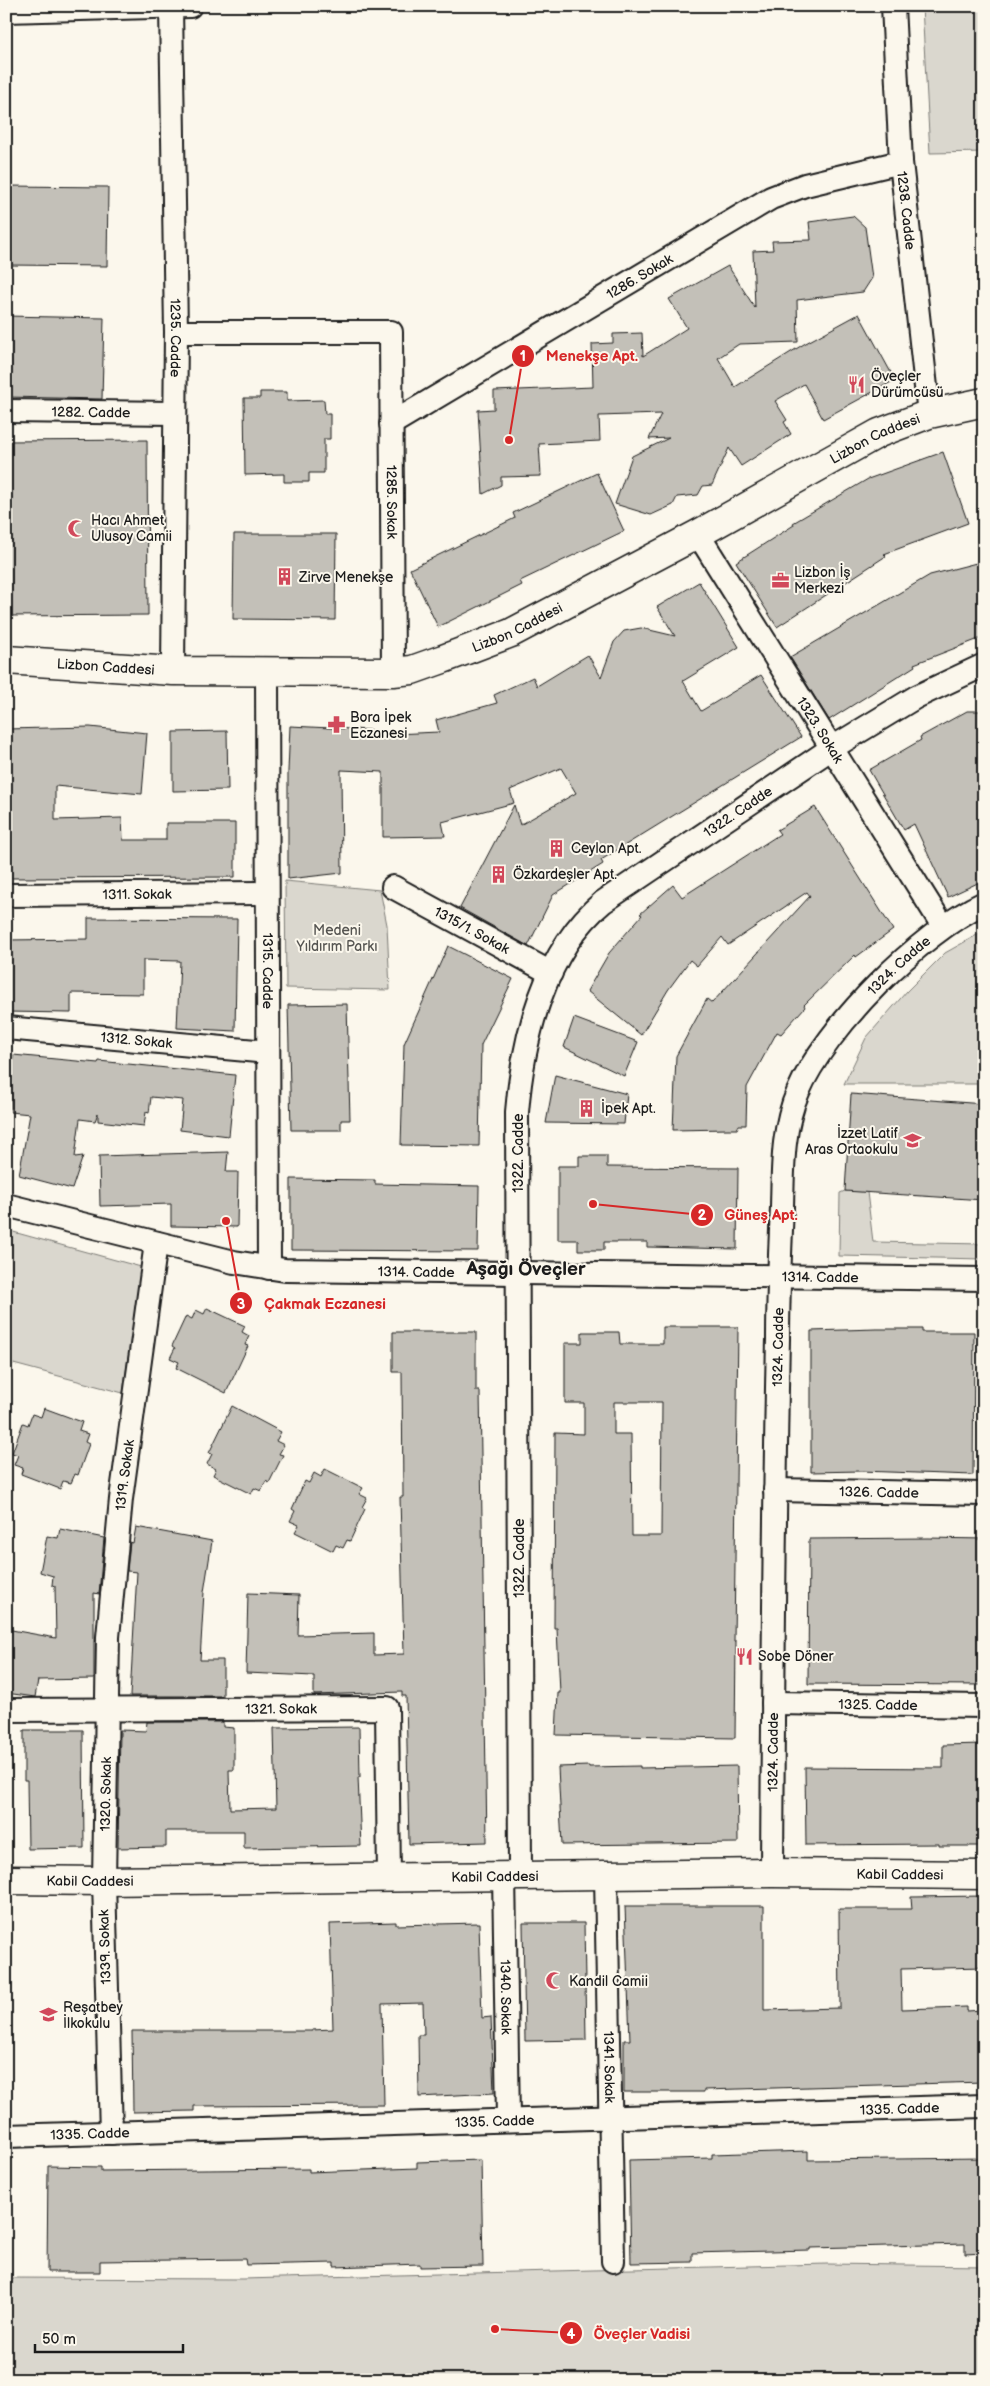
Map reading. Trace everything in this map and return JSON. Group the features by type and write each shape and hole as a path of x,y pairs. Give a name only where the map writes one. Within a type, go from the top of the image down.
{"main road":[{"name":"Lizbon Caddesi","path":"6,660 174,671 394,672 412,670 476,648 511,633 698,534 879,433 929,414 984,402"},
{"name":"Kabil Caddesi","path":"6,1880 772,1873 984,1876"}],"street":[{"name":"1235. Cadde","path":"171,6 176,332 174,671"},
{"path":"6,11 190,6"},
{"name":"1238. Cadde","path":"893,6 901,162 929,414"},
{"name":"1286. Sokak","path":"391,424 771,198 805,184 901,162"},
{"name":"1285. Sokak","path":"176,332 390,332 394,672"},
{"name":"1282. Cadde","path":"6,411 175,413"},
{"name":"1323. Sokak","path":"698,534 943,926"},
{"name":"1322. Cadde","path":"512,1875 519,1094 528,1042 551,973 572,935 593,910 603,902 832,748 916,697 942,683 984,665"},
{"name":"1315. Cadde","path":"267,672 269,1268"},
{"name":"1315/1. Sokak","path":"393,887 551,973"},
{"name":"1311. Sokak","path":"6,895 267,893"},
{"name":"1324. Cadde","path":"772,1873 779,1277 785,1147 789,1119 798,1092 812,1065 834,1034 889,973 943,926 984,903"},
{"name":"1312. Sokak","path":"6,1028 268,1052"},
{"name":"1314. Cadde","path":"6,1205 156,1243 269,1268 322,1272 984,1280"},
{"name":"1319. Sokak","path":"106,1709 109,1620 117,1536 156,1243"},
{"name":"1326. Cadde","path":"775,1490 984,1494"},
{"name":"1325. Cadde","path":"773,1703 984,1706"},
{"name":"1321. Sokak","path":"6,1710 387,1708 389,1878"},
{"name":"1320. Sokak","path":"104,1880 106,1709"},
{"name":"1340. Sokak","path":"508,2119 512,1875"},
{"name":"1341. Sokak","path":"606,1875 613,2261"},
{"name":"1339. Sokak","path":"104,1880 111,2133"},
{"name":"1335. Cadde","path":"6,2136 508,2119 984,2106"}],"green space":[{"path":"922,6 984,7 984,152 930,153"},
{"name":"Medeni Yıldırım Parkı","path":"285,881 380,890 387,925 390,990 286,988"},
{"path":"984,931 984,1084 844,1084 866,1038 907,991 945,953"},
{"path":"845,1191 867,1192 873,1242 984,1244 984,1259 839,1256 840,1193"},
{"path":"6,1230 141,1267 123,1393 6,1362"},
{"path":"827,2264 984,2266 984,2380 6,2380 6,2278 243,2279"}],"building":[{"path":"9,186 108,187 107,266 8,265"},
{"path":"853,216 865,227 872,278 863,292 797,300 798,342 739,344 718,358 735,387 804,344 859,314 895,380 823,419 804,384 775,401 787,420 784,422 791,434 741,466 729,448 712,485 703,486 698,495 677,497 673,505 651,515 615,504 632,456 669,438 649,439 661,414 599,416 600,441 539,444 541,476 501,477 501,485 483,494 478,410 494,409 494,391 593,387 592,344 613,343 613,334 642,333 643,356 687,328 669,299 728,266 755,308 753,251 773,250 772,241 811,240 809,222"},
{"path":"6,316 104,318 102,399 6,397"},
{"path":"260,392 287,392 287,401 324,400 325,414 330,414 330,439 324,439 324,473 309,473 309,482 284,482 284,474 245,475 244,398 260,398"},
{"name":"Hacı Ahmet Ulusoy Camii","path":"147,440 148,615 6,616 6,441"},
{"path":"943,452 968,523 884,554 886,556 777,627 736,562 794,525 793,523 868,479"},
{"path":"597,473 624,531 520,581 522,585 438,627 410,569 515,518 513,513"},
{"name":"Zirve Menekşe","path":"234,534 336,534 335,620 233,619"},
{"path":"984,561 984,637 914,664 915,666 829,720 790,657 930,575"},
{"path":"699,582 739,647 683,681 701,711 761,675 801,737 601,860 603,864 553,895 528,946 460,908 514,805 520,825 576,793 561,768 510,790 514,803 442,822 445,836 383,837 383,772 341,770 342,873 288,879 290,726 371,730 371,735 439,732 436,720 497,703 494,695 533,677 537,686 588,655 601,677 614,642 624,631 641,628 675,636 657,607"},
{"path":"967,711 984,711 984,880 948,897 914,824 904,830 869,770 921,740 920,737"},
{"path":"90,727 147,733 142,794 55,786 55,820 122,818 123,840 166,840 166,823 235,823 235,877 8,878 6,729"},
{"path":"227,731 228,790 173,791 173,732"},
{"path":"815,807 893,930 856,957 855,955 804,1005 805,1007 781,1034 777,1032 747,1087 746,1125 739,1125 737,1129 673,1130 676,1056 707,999 712,1003 810,896 807,892 728,945 722,937 697,966 690,960 668,990 641,1035 587,991 609,953 642,915 640,914 673,885 682,897 780,834 777,830"},
{"path":"88,918 237,919 235,1031 177,1028 180,961 143,960 143,994 71,993 71,1013 6,1012 6,940 88,939"},
{"path":"448,946 513,979 481,1045 479,1146 401,1145 404,1044"},
{"path":"347,1004 350,1120 341,1120 341,1130 291,1130 288,1005"},
{"path":"574,1018 638,1042 624,1076 564,1047"},
{"path":"13,1055 98,1063 99,1061 235,1075 229,1136 180,1130 183,1100 151,1097 149,1113 146,1112 144,1126 98,1121 98,1113 95,1121 80,1119 75,1157 83,1156 72,1189 19,1175 30,1114 10,1112"},
{"name":"İpek Apt.","path":"555,1075 627,1094 624,1124 546,1123"},
{"path":"851,1094 984,1104 984,1200 845,1191"},
{"path":"228,1152 226,1172 238,1172 237,1227 171,1226 171,1204 100,1206 99,1156"},
{"path":"579,1156 607,1156 607,1167 738,1168 737,1249 647,1247 647,1242 604,1242 604,1250 578,1250 578,1240 558,1240 558,1166 579,1166"},
{"path":"291,1179 375,1180 375,1184 479,1186 478,1251 291,1250"},
{"path":"207,1308 245,1326 242,1332 249,1336 245,1345 248,1346 226,1393 176,1368 179,1362 170,1358 175,1348 172,1346 186,1316 192,1319 196,1310 204,1314"},
{"path":"663,1327 738,1327 734,1641 736,1641 735,1738 556,1735 558,1693 560,1693 557,1628 554,1628 555,1433 584,1434 584,1403 565,1403 565,1343 582,1343 582,1332 619,1332 620,1344 663,1344","holes":["614,1402 662,1402 661,1536 632,1536 631,1434 614,1434"]},
{"path":"922,1329 922,1332 974,1332 973,1475 861,1471 811,1472 811,1331"},
{"path":"393,1332 476,1332 476,1391 480,1391 487,1842 409,1844 406,1696 402,1696 402,1692 314,1695 314,1676 246,1673 248,1593 299,1595 298,1635 374,1633 374,1655 404,1654 400,1497 403,1497 402,1372 393,1372"},
{"path":"232,1406 281,1432 276,1441 284,1445 279,1454 283,1455 269,1483 266,1481 261,1491 254,1488 251,1494 213,1475 216,1469 207,1464 212,1454 209,1453"},
{"path":"44,1408 82,1422 79,1431 88,1434 85,1442 89,1444 78,1475 75,1474 71,1483 63,1481 60,1489 21,1474 23,1468 14,1465 18,1455 12,1453 23,1423 28,1425 32,1414 41,1417"},
{"path":"325,1469 363,1488 359,1494 367,1498 362,1507 365,1509 350,1541 347,1540 343,1548 336,1545 333,1551 295,1532 299,1525 290,1521 295,1511 292,1509 305,1481 309,1483 314,1473 321,1477"},
{"path":"136,1527 212,1541 204,1592 200,1660 223,1660 223,1696 130,1696 137,1572 127,1571 130,1542 133,1543"},
{"path":"60,1529 104,1538 99,1594 94,1593 94,1679 38,1680 35,1697 6,1693 6,1629 56,1638 55,1586 52,1585 53,1576 40,1572 47,1536 58,1538"},
{"path":"809,1539 984,1539 984,1685 808,1684"},
{"path":"147,1722 223,1722 223,1727 234,1728 234,1770 229,1770 230,1809 276,1808 274,1728 359,1727 360,1777 358,1777 361,1846 244,1848 244,1831 166,1831 166,1847 118,1848 120,1730 146,1731"},
{"path":"24,1730 83,1730 84,1848 28,1849 27,1780 24,1780"},
{"path":"983,1744 984,1846 939,1846 939,1844 806,1845 805,1767 943,1768 943,1745"},
{"path":"640,1766 640,1768 737,1766 738,1843 562,1845 558,1767"},
{"path":"984,1896 984,1967 901,1969 902,2009 967,2007 967,2011 984,2010 984,2082 704,2090 704,2092 624,2092 624,2040 630,2040 625,1906 764,1906 764,2010 840,2008 839,1909 912,1909 911,1897"},
{"path":"396,1922 396,1925 479,1923 482,2018 491,2017 494,2093 419,2097 418,2035 424,2035 423,2003 382,2004 384,2105 194,2106 194,2111 133,2112 132,2031 312,2031 333,2029 330,1924"},
{"name":"Kandil Camii","path":"523,1923 584,1923 586,2040 525,2041"},
{"path":"808,2151 808,2160 984,2158 984,2253 965,2254 965,2244 810,2248 810,2250 692,2253 692,2262 631,2263 629,2160 712,2158 712,2154"},
{"path":"481,2160 483,2266 420,2267 420,2264 334,2267 334,2263 246,2265 245,2259 100,2261 100,2272 47,2272 48,2166 101,2167 101,2171 309,2169 309,2172 417,2168 417,2162"}],"place":[{"name":"Öveçler Dürümcüsü","path":"857,384"},
{"name":"Menekşe Apt.","path":"509,440"},
{"name":"Hacı Ahmet Ulusoy Camii","path":"77,528"},
{"name":"Zirve Menekşe","path":"285,577"},
{"name":"Lizbon İş Merkezi","path":"780,580"},
{"name":"Bora İpek Eczanesi","path":"336,725"},
{"name":"Ceylan Apt.","path":"557,848"},
{"name":"Özkardeşler Apt.","path":"499,874"},
{"name":"İpek Apt.","path":"587,1108"},
{"name":"İzzet Latif Aras Ortaokulu","path":"912,1141"},
{"name":"Güneş Apt.","path":"593,1204"},
{"name":"Çakmak Eczanesi","path":"226,1221"},
{"name":"Sobe Döner","path":"744,1656"},
{"name":"Kandil Camii","path":"555,1981"},
{"name":"Reşatbey İlkokulu","path":"49,2015"},
{"name":"Öveçler Vadisi","path":"495,2329"}],"district":[{"name":"Aşağı Öveçler","path":"526,1269"}]}
